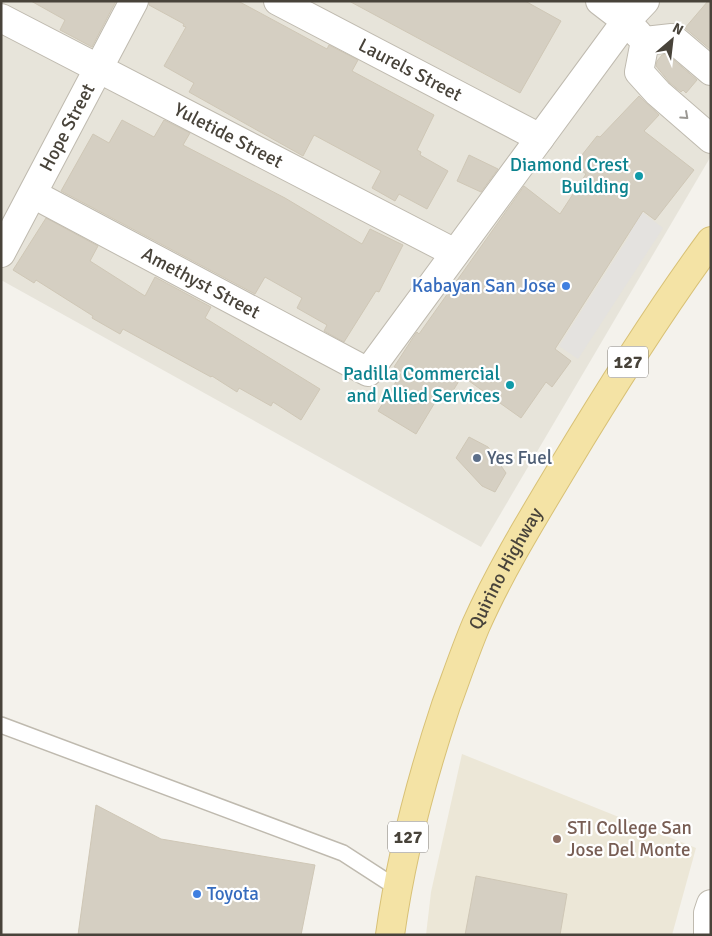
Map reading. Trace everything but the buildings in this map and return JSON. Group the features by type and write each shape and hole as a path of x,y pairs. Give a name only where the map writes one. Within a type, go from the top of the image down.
{"main road":[{"name":"Quirino Highway","path":"390,935 406,844 425,772 456,676 476,624 505,568 608,392 670,296 711,241"}],"street":[{"name":"Hope Street","path":"1,253 134,1"},
{"name":"Laurels Street","path":"278,1 540,138"},
{"path":"600,1 635,31 672,38 711,71"},
{"path":"456,253 540,138 635,31 645,1"},
{"name":"Yuletide Street","path":"1,18 456,253"},
{"path":"635,31 639,72 658,93 711,139"},
{"name":"Amethyst Street","path":"33,194 368,372 456,253"},
{"path":"708,935 708,913 711,904"}],"lane":[{"path":"1,725 343,853 397,888"}],"shaded area":[{"path":"1,1 711,1 711,156 481,547 1,280"},
{"path":"606,185 663,228 578,359 559,346 630,235 589,209"},
{"name":"STI College San Jose Del Monte","path":"462,754 696,848 672,935 426,935 431,892"}],"place":[{"name":"Diamond Crest Building","path":"639,176"},
{"name":"Kabayan San Jose","path":"566,286"},
{"name":"Padilla Commercial and Allied Services","path":"510,385"},
{"name":"Yes Fuel","path":"477,458"},
{"name":"STI College San Jose Del Monte","path":"557,839"},
{"name":"Toyota","path":"197,894"}]}
